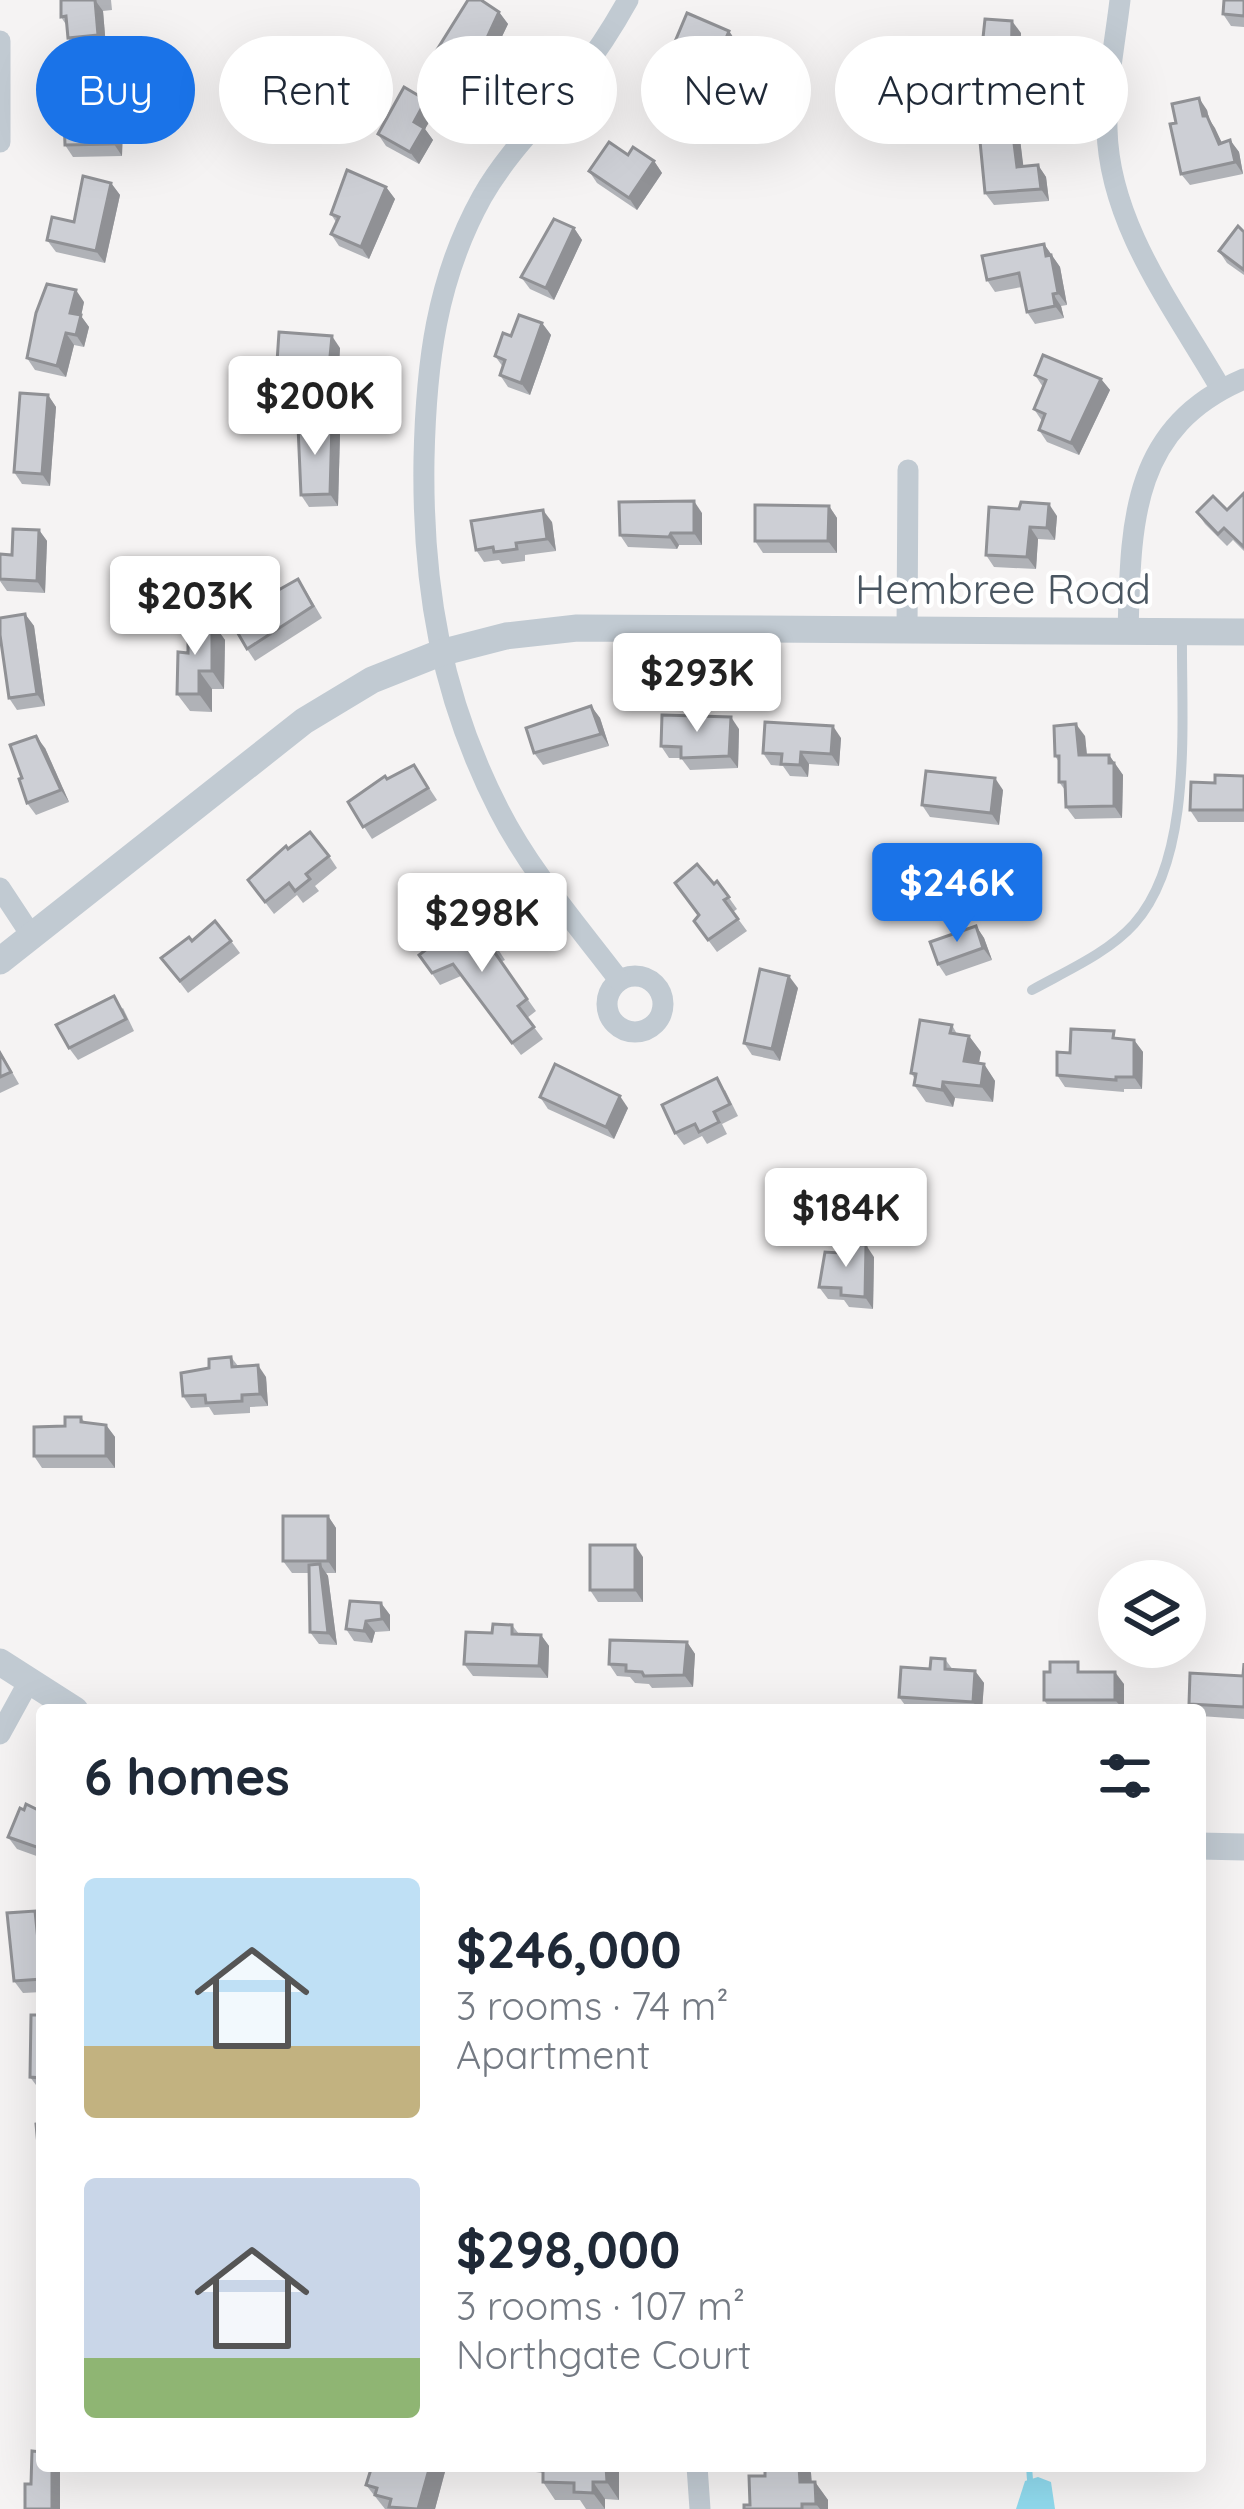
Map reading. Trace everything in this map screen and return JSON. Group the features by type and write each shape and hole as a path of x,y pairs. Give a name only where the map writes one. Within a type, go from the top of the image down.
{"street":[{"path":"620,980 534,867 500,812 469,743 440,653 423,524 425,388 435,316 454,253 512,152 606,39 628,0"},
{"path":"1120,0 1107,118 1111,169 1120,204 1133,237 1221,389"},
{"path":"0,41 0,142"},
{"path":"1128,633 1131,531 1142,481 1175,427 1221,389 1244,380"},
{"path":"907,631 908,470"},
{"name":"Hembree Road","path":"0,961 304,722 372,680 440,653 506,636 577,628 1244,632"},
{"path":"0,888 33,938"},
{"path":"0,1662 65,1704"},
{"path":"0,1734 28,1683"},
{"path":"1206,1846 1244,1847"},
{"path":"697,2472 700,2509"}],"lane":[{"path":"1032,990 1095,956 1132,927 1149,904 1180,807 1182,632"}],"water":[{"path":"1038,2477 1051,2482 1055,2509 1016,2509 1025,2481"}],"building":[{"path":"61,0 95,0 98,35 68,36 66,16 61,17"},
{"path":"468,0 481,0 499,12 488,36 446,36"},
{"path":"1224,0 1244,0 1244,16 1223,14"},
{"path":"687,13 729,31 727,36 677,36"},
{"path":"985,19 1012,21 1012,36 983,36"},
{"path":"404,87 417,95 417,140 410,152 393,142 393,107"},
{"path":"1199,98 1219,144 1230,140 1235,162 1181,174 1170,124 1176,123 1172,104"},
{"path":"608,144 628,155 633,147 654,161 629,198 589,171"},
{"path":"980,144 1014,144 1017,167 1038,165 1041,189 985,193"},
{"path":"347,170 386,187 361,247 331,234 339,217 331,214"},
{"path":"83,176 111,183 96,251 47,240 52,217 74,222"},
{"path":"554,219 574,228 546,288 521,277"},
{"path":"1238,226 1244,232 1244,270 1219,251"},
{"path":"1044,244 1046,256 1051,255 1058,293 1053,294 1055,306 1027,312 1019,273 987,280 982,256"},
{"path":"47,284 76,290 70,313 81,315 76,335 66,333 57,366 27,358"},
{"path":"519,315 542,323 521,383 500,375 505,360 495,356 503,333 511,336"},
{"path":"279,332 332,336 329,367 312,366 310,397 287,395 288,376 281,375 277,362"},
{"path":"1043,355 1101,379 1071,443 1039,430 1045,414 1034,409 1046,380 1035,375"},
{"path":"20,393 48,395 42,474 14,472"},
{"path":"332,422 330,494 301,495 298,426"},
{"path":"1244,493 1244,547 1224,528 1218,534 1197,512 1213,496 1227,510"},
{"path":"694,501 694,533 620,535 619,502"},
{"path":"1021,502 1049,504 1047,528 1030,527 1027,557 986,555 989,507 1019,509"},
{"path":"755,505 829,506 828,541 755,541"},
{"path":"543,510 547,539 516,543 517,549 476,550 471,521"},
{"path":"13,529 39,530 37,581 0,579 0,554 12,555"},
{"path":"298,579 313,606 247,649 232,623"},
{"path":"25,614 37,694 9,698 0,618"},
{"path":"188,622 212,622 212,671 199,671 199,694 177,694 178,652 188,653"},
{"path":"591,706 601,734 534,753 526,728"},
{"path":"662,715 731,717 729,756 681,758 681,747 661,746"},
{"path":"765,722 833,726 831,754 801,752 800,765 781,764 782,754 763,753"},
{"path":"1076,724 1079,755 1109,755 1109,763 1114,763 1114,806 1066,807 1054,726"},
{"path":"36,736 61,790 27,803 10,745"},
{"path":"414,765 428,788 363,827 348,802 385,776"},
{"path":"926,771 995,778 991,813 922,805"},
{"path":"1215,775 1244,776 1244,810 1190,810 1191,782 1215,783"},
{"path":"310,832 329,856 306,874 310,879 295,891 289,883 265,902 248,880 286,846"},
{"path":"697,864 729,897 724,900 738,919 708,940 694,921 699,915 675,883"},
{"path":"470,916 497,948 493,950 527,999 518,1006 534,1027 512,1043 453,964 432,973 419,955"},
{"path":"215,921 231,941 180,981 161,958"},
{"path":"976,926 983,948 938,964 930,942"},
{"path":"760,969 789,976 772,1049 744,1043"},
{"path":"114,996 126,1019 69,1048 56,1025"},
{"path":"920,1020 952,1025 950,1033 969,1036 964,1061 984,1064 981,1086 943,1082 942,1090 914,1085 916,1074 911,1073"},
{"path":"1071,1029 1114,1031 1113,1038 1134,1040 1134,1077 1057,1075 1057,1052 1070,1053"},
{"path":"0,1053 11,1072 0,1077"},
{"path":"555,1064 620,1096 606,1127 540,1097"},
{"path":"717,1078 730,1104 714,1112 719,1122 699,1132 695,1124 675,1133 662,1105"},
{"path":"840,1243 866,1245 865,1297 841,1295 841,1288 819,1287 825,1252 840,1253"},
{"path":"231,1357 232,1367 258,1365 260,1394 242,1395 242,1401 206,1403 205,1395 183,1396 181,1373 209,1368 209,1359"},
{"path":"65,1417 106,1425 106,1456 34,1456 34,1427 65,1426"},
{"path":"283,1516 328,1516 328,1561 283,1561"},
{"path":"590,1545 635,1545 635,1590 590,1590"},
{"path":"320,1564 328,1633 310,1632 309,1565"},
{"path":"350,1601 381,1603 382,1619 366,1621 364,1631 346,1629"},
{"path":"493,1624 512,1625 512,1634 541,1635 539,1666 464,1664 466,1632 492,1633"},
{"path":"610,1640 687,1642 684,1675 644,1676 626,1671 626,1665 609,1664"},
{"path":"931,1658 945,1659 945,1669 975,1671 973,1702 899,1697 901,1667 930,1669"},
{"path":"1050,1662 1078,1662 1078,1672 1115,1672 1115,1700 1044,1700 1044,1672 1050,1672"},
{"path":"1244,1663 1244,1707 1189,1704 1190,1673 1243,1676"},
{"path":"26,1804 36,1809 36,1847 8,1837 20,1808 24,1810"},
{"path":"35,1911 36,1979 14,1981 7,1913"},
{"path":"31,2015 36,2015 36,2078 30,2077"},
{"path":"32,2451 36,2451 36,2472 52,2472 52,2509 25,2509 25,2484 31,2484"},
{"path":"370,2472 428,2472 418,2509 389,2507 391,2499 375,2495 377,2488 366,2485"},
{"path":"543,2472 606,2472 607,2482 593,2482 593,2493 574,2492 574,2483 543,2482"},
{"path":"765,2472 799,2472 800,2482 815,2482 816,2504 802,2504 802,2509 744,2509 750,2505 749,2476 765,2476"}],"waterway":[{"path":"1029,2472 1030,2480"}]}
